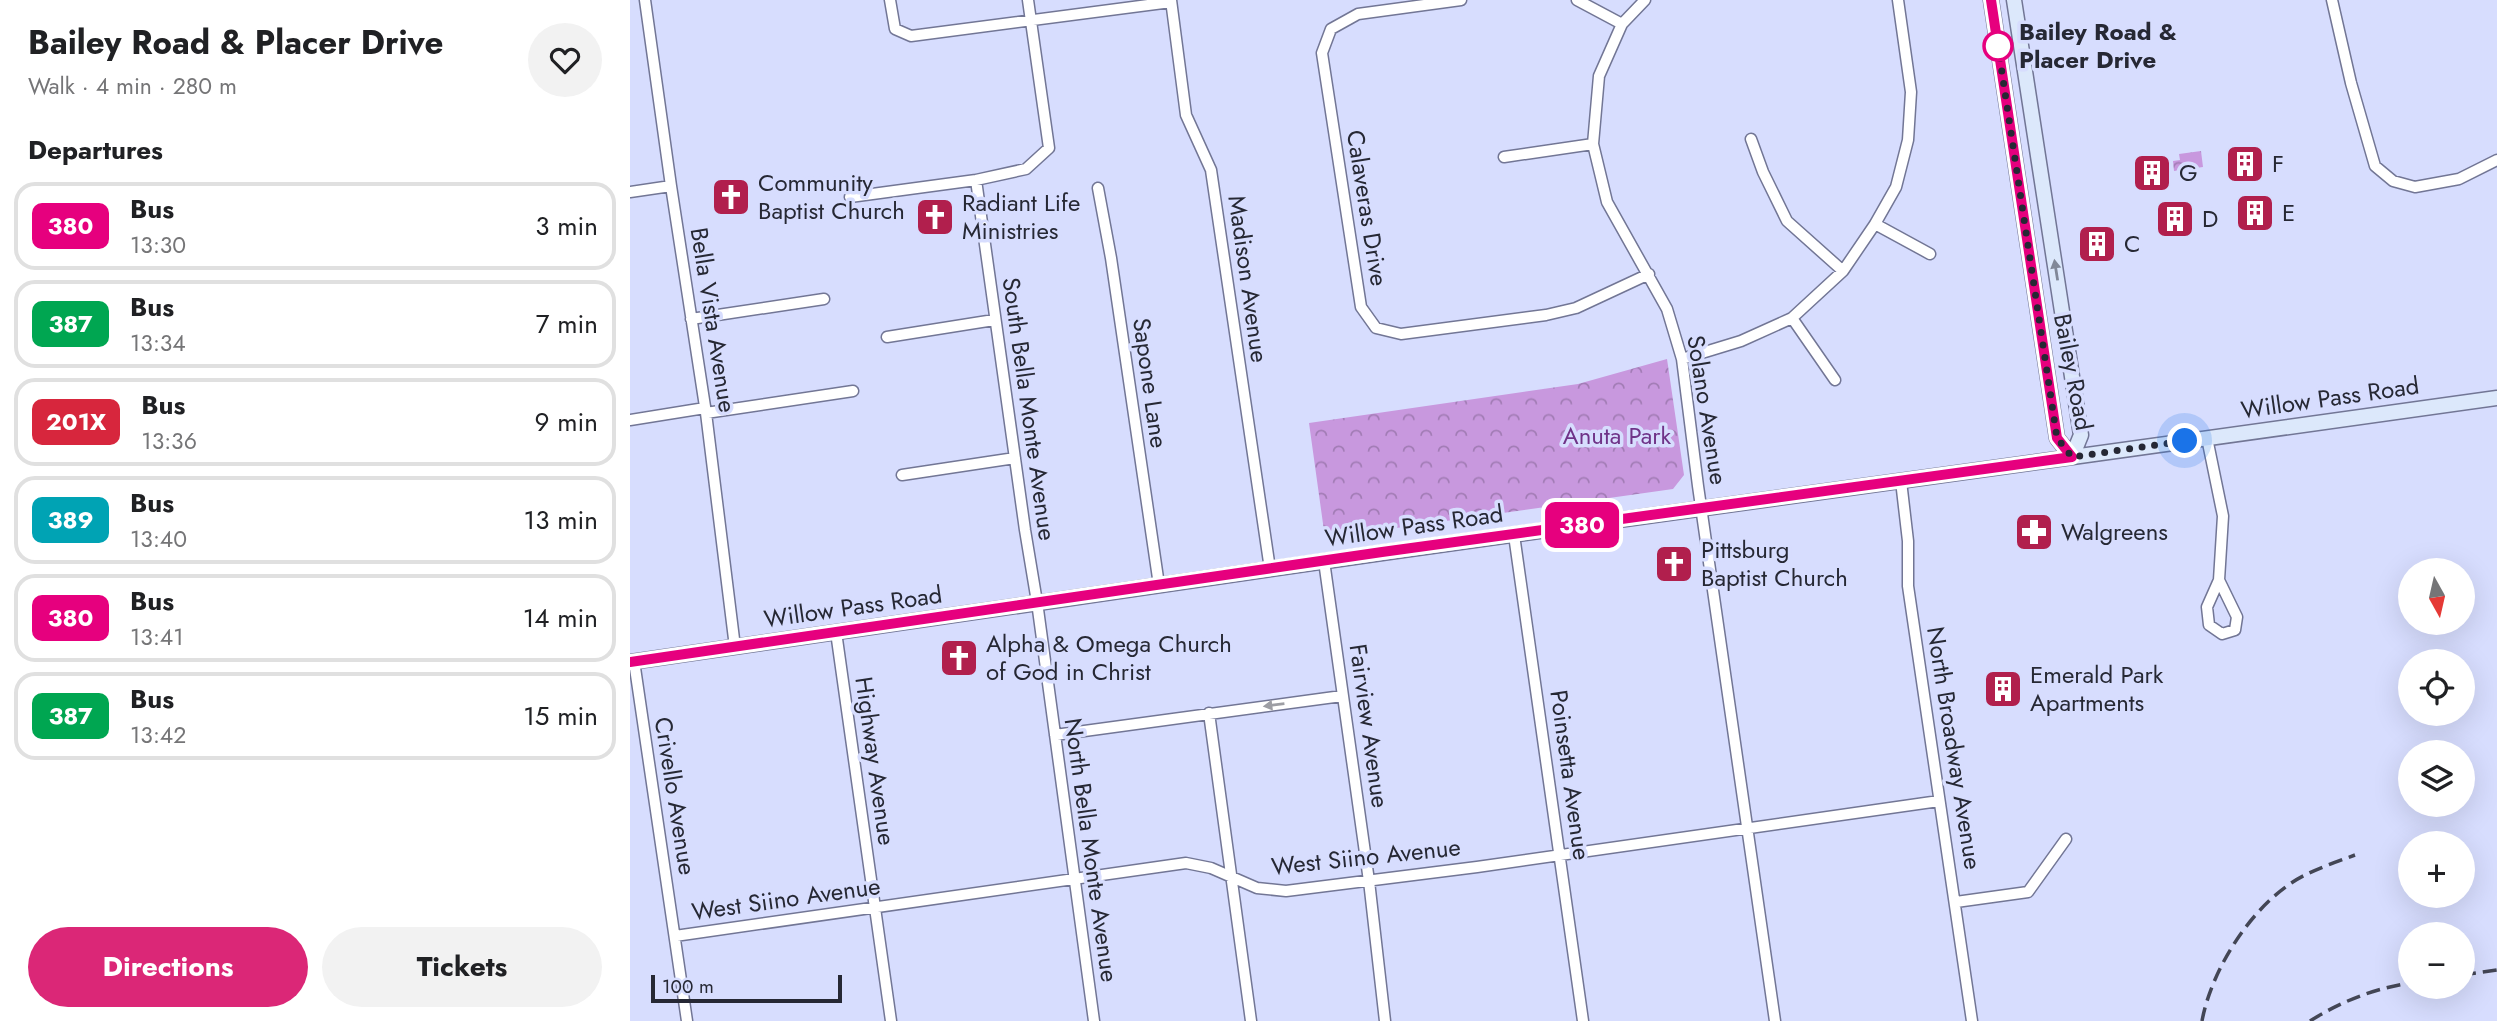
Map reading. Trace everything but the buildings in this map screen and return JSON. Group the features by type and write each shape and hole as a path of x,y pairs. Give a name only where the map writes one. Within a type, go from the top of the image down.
{"main road":[{"name":"Bailey Road","path":"1991,0 2057,438 2072,457 2081,435 2014,0"},
{"name":"Willow Pass Road","path":"632,662 1324,561 2497,398"}],"street":[{"name":"Bella Vista Avenue","path":"645,0 706,410 735,647"},
{"path":"890,0 895,29 911,37 1171,1"},
{"path":"850,197 976,180 1026,169 1049,148 1028,0"},
{"name":"Calaveras Drive","path":"1461,0 1358,15 1331,29 1322,53 1361,307 1376,328 1401,334 1546,315 1576,308 1648,274"},
{"path":"1577,0 1622,24"},
{"name":"Solano Avenue","path":"1645,0 1622,24 1600,76 1593,144 1606,202 1667,309 1682,359 1701,509 1776,1021"},
{"path":"1682,359 1741,341 1792,318 1843,271 1875,224 1896,187 1908,140 1911,92 1898,0"},
{"path":"2332,0 2351,83 2375,166 2393,181 2415,187 2459,179 2497,160"},
{"name":"Madison Avenue","path":"1171,1 1186,115 1211,170 1270,569"},
{"path":"1751,139 1763,172 1787,220 1843,271"},
{"path":"1504,158 1593,144"},
{"name":"South Bella Monte Avenue","path":"976,180 994,320 1037,602"},
{"path":"630,192 671,186"},
{"name":"Sapone Lane","path":"1098,188 1111,258 1159,585"},
{"path":"1875,224 1930,254"},
{"path":"691,319 824,299"},
{"path":"1792,318 1835,380"},
{"path":"887,337 994,320"},
{"path":"630,420 853,391"},
{"path":"2207,438 2223,516 2219,580"},
{"path":"902,475 1015,458"},
{"name":"North Broadway Avenue","path":"1901,481 1908,541 1908,586 1972,1021"},
{"name":"Poinsetta Avenue","path":"1514,535 1583,1021"},
{"name":"Fairview Avenue","path":"1324,561 1369,881 1385,1021"},
{"name":"North Bella Monte Avenue","path":"1037,602 1094,1021"},
{"name":"Highway Avenue","path":"836,632 891,1021"},
{"name":"Crivello Avenue","path":"632,662 687,1021"},
{"path":"1055,735 1342,696"},
{"path":"1209,713 1251,1021"},
{"name":"West Siino Avenue","path":"675,936 1186,863 1211,868 1257,887 1286,891 1939,801"},
{"path":"1956,902 2028,892 2066,839"}],"green space":[{"path":"2201,151 2203,167 2174,171 2173,161 2180,160 2179,154"},
{"name":"Anuta Park","path":"1667,359 1684,475 1673,489 1325,538 1309,423 1578,384"}],"railway":[{"path":"2202,1021 2215,979 2238,937 2253,918 2287,886 2311,872 2355,855"},
{"path":"2475,973 2497,970"},
{"path":"2310,1021 2358,997 2398,986"}],"bus line":[{"name":"380","path":"630,662 1382,552 2072,457 2057,438 1991,0"}],"place":[{"name":"Bailey Road & Placer Drive","path":"1998,46"},
{"name":"F","path":"2245,164"},
{"name":"G","path":"2152,173"},
{"name":"Community Baptist Church","path":"731,197"},
{"name":"E","path":"2255,213"},
{"name":"Radiant Life Ministries","path":"935,217"},
{"name":"D","path":"2175,219"},
{"name":"C","path":"2097,244"},
{"name":"Walgreens","path":"2034,532"},
{"name":"Pittsburg Baptist Church","path":"1674,564"},
{"name":"Alpha & Omega Church of God in Christ","path":"959,658"},
{"name":"Emerald Park Apartments","path":"2003,689"}],"route":[{"path":"1998,46 2057,438 2072,457 2185,441"}]}
